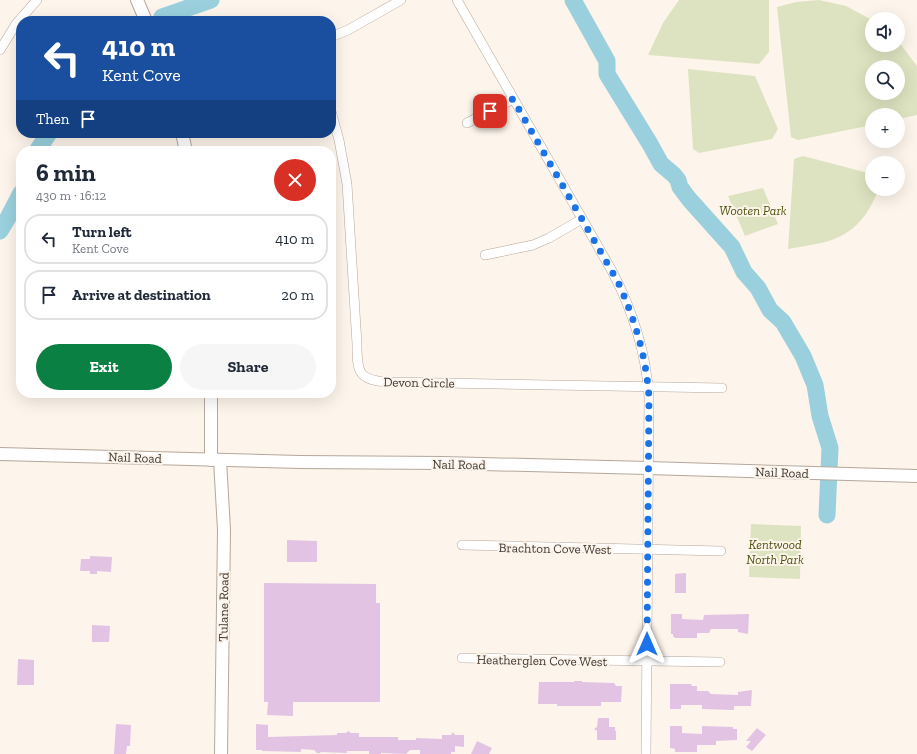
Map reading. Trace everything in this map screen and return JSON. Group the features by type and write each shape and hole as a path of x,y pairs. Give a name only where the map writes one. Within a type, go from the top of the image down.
{"street":[{"path":"23,16 37,0"},
{"path":"137,0 144,16"},
{"path":"336,35 348,30 401,0"},
{"path":"456,0 612,271 631,311 642,347 648,387 646,754"},
{"path":"0,50 16,24"},
{"path":"467,123 513,99"},
{"name":"Devon Circle","path":"336,129 347,184 357,363 363,376 372,380 388,382 648,387"},
{"path":"485,255 534,245 582,219"},
{"path":"648,387 722,388"},
{"name":"Tulane Road","path":"211,398 215,460 224,530 221,754"},
{"name":"Nail Road","path":"0,454 300,462 648,468 917,476"},
{"name":"Brachton Cove West","path":"462,545 721,551"},
{"name":"Heatherglen Cove West","path":"462,658 720,662"}],"green space":[{"path":"679,0 769,0 769,52 759,64 648,55 663,23"},
{"path":"819,0 846,6 865,16 865,52 905,52 905,50 917,66 917,115 905,118 905,108 865,108 865,126 798,140 791,137 777,7 796,2"},
{"path":"688,69 755,76 778,129 772,139 699,153 693,149"},
{"path":"803,156 865,172 865,196 876,196 866,214 858,224 841,236 831,240 788,249 794,159"},
{"name":"Wooten Park","path":"763,188 778,224 745,236 728,196"},
{"name":"Kentwood North Park","path":"751,524 801,526 800,579 749,577"}],"building":[{"path":"287,540 317,541 317,562 287,562"},
{"path":"90,556 112,557 111,572 97,571 97,574 90,574 90,571 80,571 81,559 90,559"},
{"path":"686,573 686,593 675,593 675,574"},
{"path":"264,583 376,584 376,603 380,603 380,702 293,702 293,716 267,715 268,702 264,702"},
{"path":"671,614 682,614 682,619 703,620 704,615 749,614 748,634 738,632 738,629 711,629 709,633 697,633 697,638 675,638 673,634 671,634"},
{"path":"92,625 110,626 109,642 92,642"},
{"path":"18,659 34,660 34,685 17,685"},
{"path":"574,681 614,683 616,686 622,686 621,702 601,702 601,706 557,706 557,704 538,704 539,682"},
{"path":"670,684 691,684 692,686 697,686 697,691 708,691 711,694 738,695 738,692 752,690 751,706 734,706 734,710 702,709 702,705 681,705 681,709 670,709"},
{"path":"598,718 609,718 609,727 615,727 616,740 597,740 597,731 594,729 597,727"},
{"path":"116,724 131,725 130,746 127,746 126,754 114,754"},
{"path":"256,724 268,725 268,737 337,735 337,733 346,733 348,731 351,733 359,733 359,737 398,737 398,740 416,740 416,738 442,739 442,735 451,735 453,732 455,735 464,735 464,747 455,746 455,752 451,752 451,754 420,754 420,750 410,750 406,754 369,754 369,751 317,753 314,750 301,749 301,752 262,751 256,750"},
{"path":"670,726 682,726 682,733 702,734 702,726 733,727 733,729 737,729 737,740 716,741 716,745 697,745 697,752 675,752 675,749 670,748"},
{"path":"757,728 766,735 752,751 746,747 751,741 746,741"},
{"path":"477,741 492,748 489,754 471,754"}],"waterway":[{"path":"165,16 211,0"},
{"path":"573,0 607,61 607,74 661,164 674,175 678,180 680,187 689,199 732,247 744,272 758,288 770,310 783,322 803,356 815,385 820,416 830,448 827,515"},
{"path":"40,146 46,138"},
{"path":"0,231 16,203"}],"route":[{"path":"490,111 513,99 612,271 634,319 642,347 647,374 649,397 647,644"}]}
